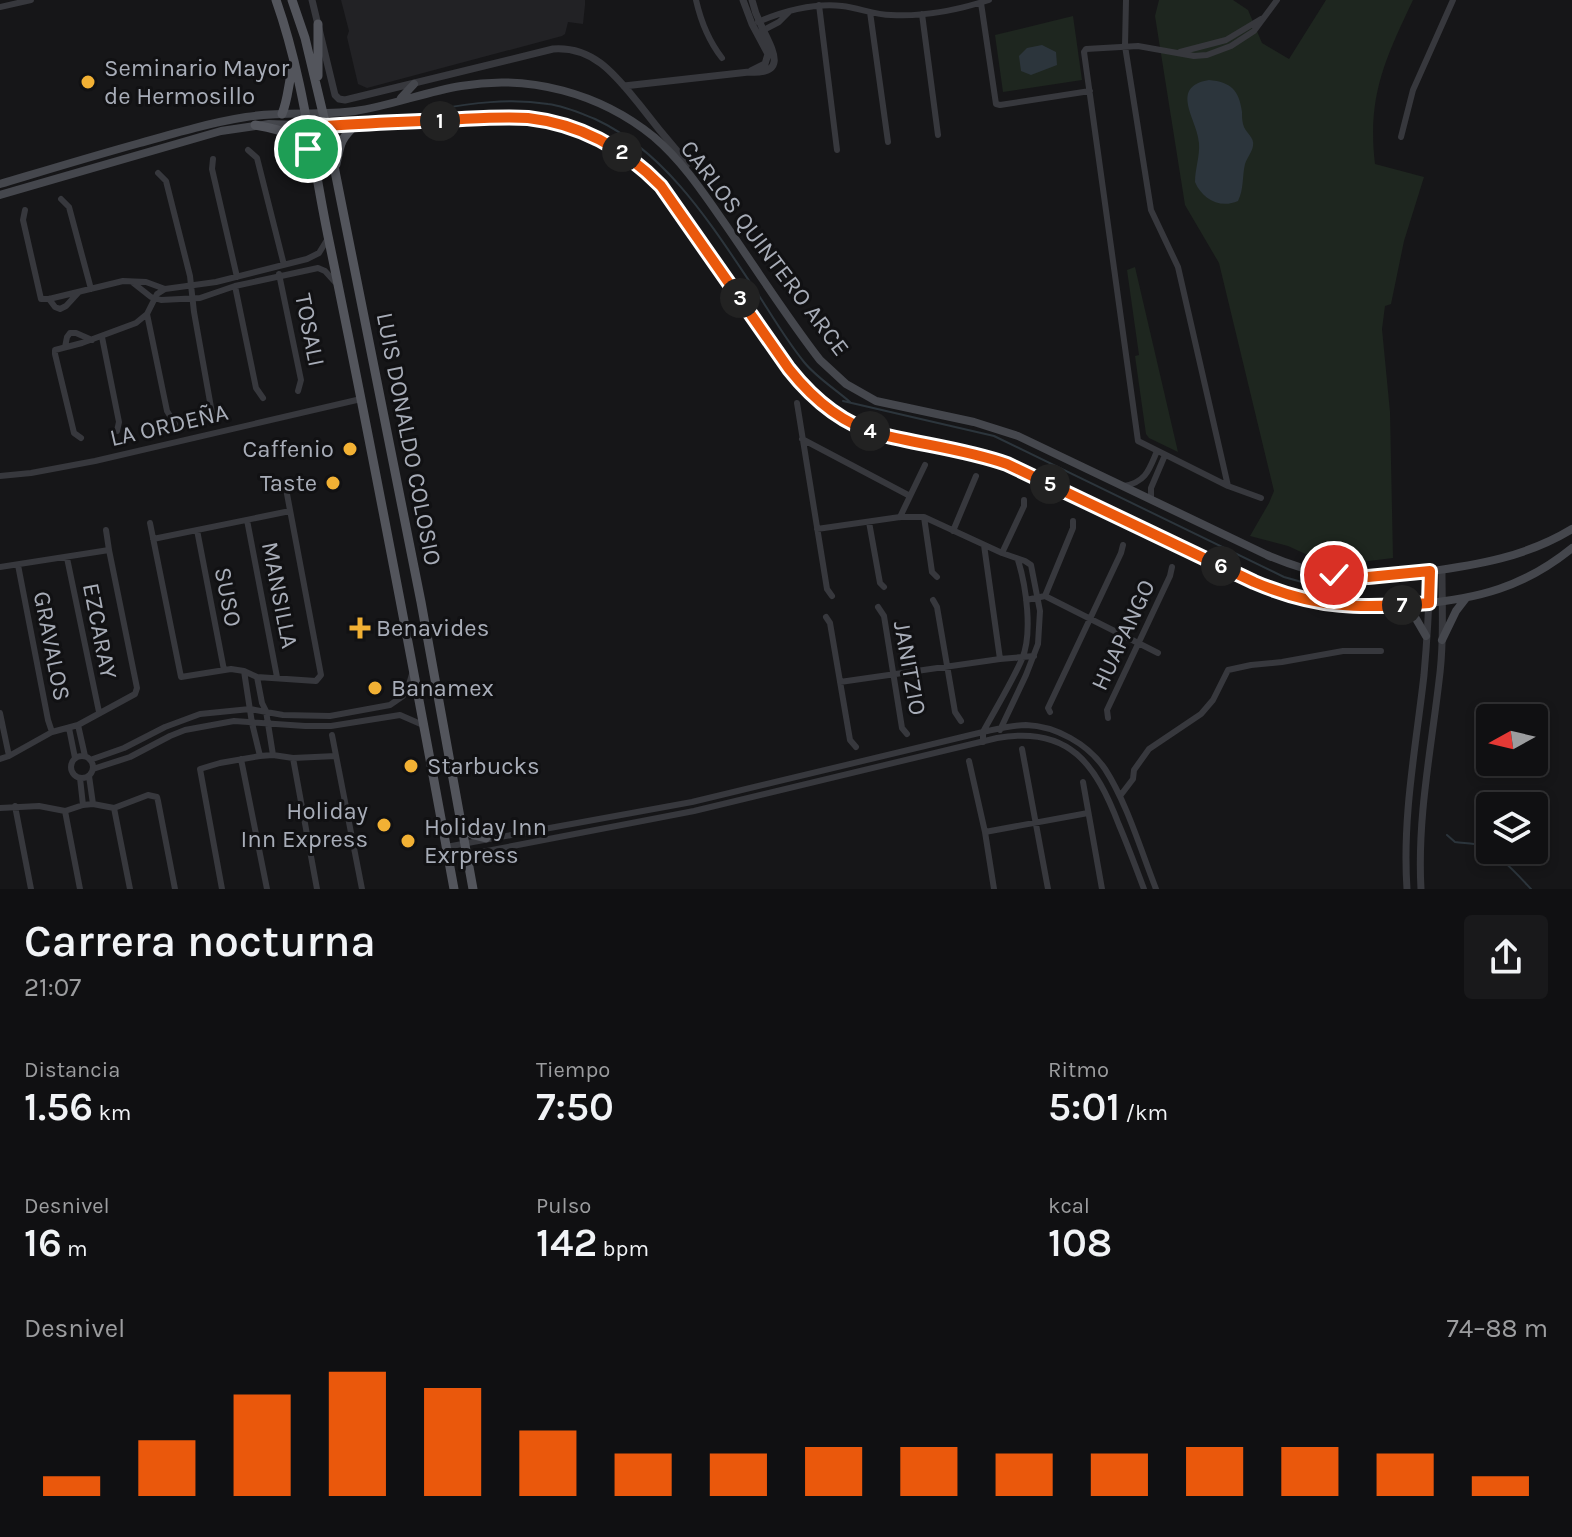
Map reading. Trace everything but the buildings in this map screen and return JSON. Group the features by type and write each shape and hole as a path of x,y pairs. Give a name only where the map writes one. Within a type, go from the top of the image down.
{"main road":[{"name":"LUIS DONALDO COLOSIO","path":"276,0 305,113 398,583 454,889"},
{"name":"LUIS DONALDO COLOSIO","path":"292,0 305,38 326,126 421,602 473,889"},
{"path":"318,24 318,92"},
{"path":"282,114 294,64"},
{"name":"CARLOS QUINTERO ARCE","path":"0,184 211,123 250,116 367,109 482,83 534,84 556,88 620,114 669,151 696,181 813,351 828,369 865,396 886,404 1007,432 1267,555 1300,568 1334,575 1404,575 1489,563 1546,543 1572,529"},
{"path":"399,100 414,84"},
{"name":"CARLOS QUINTERO ARCE","path":"0,195 221,131 255,125 326,126 526,118 560,124 592,135 629,157 661,186 789,369 807,390 840,416 878,434 967,451 1007,464 1254,582 1291,597 1330,605 1392,606 1466,598 1512,585 1541,571 1572,548"},
{"path":"637,125 647,124 651,120"},
{"path":"335,171 340,145 357,124"},
{"path":"255,125 298,138 315,163"},
{"path":"99,155 127,159 138,143"},
{"path":"351,351 363,357 372,352"},
{"path":"398,583 412,586 421,602"},
{"path":"1442,640 1466,598"},
{"path":"1392,606 1415,617 1426,636"},
{"path":"462,828 486,838"}],"street":[{"path":"0,7 31,0"},
{"path":"312,0 337,99 344,101 559,49 579,52 597,59 612,71 679,153 696,181"},
{"path":"696,0 704,29 722,58"},
{"path":"624,86 765,72 770,69 774,65 774,52 743,0"},
{"path":"752,0 755,23"},
{"path":"755,23 776,14 819,5 890,15 955,10 989,0"},
{"path":"1126,0 1125,46 1151,210 1178,267 1228,486"},
{"path":"1261,498 1228,486 1138,440 1085,50 1125,46 1194,56 1207,55 1225,49 1254,31 1277,0"},
{"path":"1401,137 1413,90 1453,0"},
{"path":"981,3 996,104 1090,91"},
{"path":"819,5 837,150"},
{"path":"760,32 779,22 789,12"},
{"path":"870,12 888,142"},
{"path":"922,14 938,135"},
{"path":"749,72 761,67 767,59 760,32"},
{"name":"TOSALI","path":"248,150 257,158 280,266 301,380 298,391"},
{"path":"213,159 212,169 237,277"},
{"path":"158,173 166,181 192,285 212,413"},
{"path":"61,199 69,207 91,289"},
{"path":"25,210 23,220 41,299 118,281 146,282 165,289"},
{"path":"81,438 74,433 55,350 102,337 136,323 147,314 157,294 165,289 237,277 307,259 319,253 328,237"},
{"path":"132,282 161,300 192,298 318,268 325,271 340,288"},
{"path":"235,286 256,388 263,398"},
{"path":"49,299 60,309 79,292"},
{"path":"147,314 167,411 175,424"},
{"path":"65,347 70,333 92,340"},
{"path":"102,337 119,422 117,431"},
{"name":"LA ORDEÑA","path":"0,476 95,461 361,399"},
{"path":"797,403 827,589 832,596"},
{"path":"802,439 910,496"},
{"path":"1151,499 1157,451"},
{"path":"1124,486 1139,482 1152,472 1165,455"},
{"path":"900,517 925,465"},
{"path":"953,531 976,476"},
{"path":"150,523 179,675 244,671 257,677 312,682 321,675 287,494"},
{"path":"1002,553 1024,500"},
{"path":"153,539 290,511"},
{"path":"817,529 900,517 924,517 1031,565 1041,597"},
{"path":"924,517 932,572 937,577"},
{"name":"MANSILLA","path":"247,520 277,677"},
{"path":"997,738 1034,656 1040,631 1041,597 1073,528 1073,521"},
{"path":"869,522 880,583 884,587"},
{"path":"0,759 52,732 78,725 137,692 106,530"},
{"name":"SUSO","path":"197,530 224,670"},
{"path":"984,545 1000,659"},
{"path":"1050,712 1048,708 1123,545"},
{"path":"0,567 109,550"},
{"name":"EZCARAY","path":"67,558 99,712"},
{"path":"983,742 983,732 1023,657 1026,600 1018,560"},
{"name":"GRAVALOS","path":"18,565 52,732"},
{"name":"HUAPANGO","path":"1108,718 1107,710 1172,567"},
{"path":"1421,889 1419,861 1424,797 1440,678 1442,570"},
{"path":"1407,889 1405,862 1409,796 1430,571"},
{"path":"1026,600 1041,597 1158,653"},
{"path":"933,600 937,607 955,712 961,721"},
{"name":"JANITZIO","path":"878,607 884,616 902,728 907,734"},
{"path":"826,617 830,623 850,740 856,747"},
{"path":"1120,796 1149,749 1201,714 1213,700 1228,670 1343,651 1381,651"},
{"path":"840,682 1034,656"},
{"path":"75,758 124,748 165,727 200,714 250,709 283,715 330,716 395,704 407,691 413,670"},
{"path":"244,671 260,756"},
{"path":"257,677 273,755"},
{"path":"0,713 9,756"},
{"path":"69,728 75,758 71,770 74,776 80,778 170,736 205,725 234,721 331,726 391,715 408,717 423,725"},
{"path":"330,716 331,726"},
{"path":"78,725 91,773 93,800"},
{"path":"446,847 692,802 1000,728 1026,725 1062,733 1085,747 1104,767 1120,796 1156,889"},
{"path":"165,727 170,736"},
{"path":"332,735 362,889"},
{"path":"466,855 694,811 997,738 1028,735 1048,739 1078,754 1089,765 1111,803 1144,889"},
{"path":"1022,749 1048,889"},
{"path":"222,889 200,769 260,756 336,756"},
{"path":"293,758 317,889"},
{"path":"241,759 267,889"},
{"path":"969,761 994,889"},
{"path":"811,774 813,783"},
{"path":"80,778 82,802"},
{"path":"1083,782 1102,889"},
{"path":"0,808 39,806 65,811 93,800 114,808 148,795 157,797 175,889"},
{"path":"692,802 694,811"},
{"path":"15,806 31,889"},
{"path":"114,808 130,889"},
{"path":"65,811 80,889"},
{"path":"985,832 1088,813"},
{"path":"581,821 583,832"}],"shaded area":[{"path":"341,0 585,0 585,5 583,24 568,22 562,36 367,88 358,84"},
{"path":"1159,0 1233,0 1248,10 1262,43 1289,59 1326,0 1413,0 1380,79 1373,140 1375,164 1424,177 1404,241 1391,304 1385,306 1382,329 1390,412 1393,558 1323,562 1288,546 1250,536 1274,491 1219,263 1185,205 1155,16"},
{"path":"1073,16 1082,80 1003,92 995,35"},
{"path":"1042,45 1056,52 1057,65 1031,75 1021,71 1019,56 1027,48"},
{"path":"1209,80 1233,88 1241,104 1243,124 1253,143 1245,164 1238,201 1225,204 1207,198 1195,182 1199,143 1188,97 1197,84"},
{"path":"1135,267 1178,452 1146,434 1127,270"}],"waterway":[{"path":"433,110 490,102 548,104 584,114 621,133 645,151 686,193 723,241 797,354 814,373 850,402"},
{"path":"843,401 994,436 1284,577 1359,598"},
{"path":"1447,835 1455,842 1474,844 1490,851 1531,889"}],"place":[{"name":"Seminario Mayor de Hermosillo","path":"88,82"},
{"name":"Caffenio","path":"350,449"},
{"name":"Taste","path":"333,483"},
{"name":"Benavides","path":"360,628"},
{"name":"Banamex","path":"375,688"},
{"name":"Starbucks","path":"411,766"},
{"name":"Holiday Inn Express","path":"384,825"},
{"name":"Holiday Inn Exrpress","path":"408,841"}],"route":[{"path":"308,149 315,163 307,124 326,126 526,118 560,124 592,135 636,162 661,186 789,369 817,400 840,416 878,434 967,451 1007,464 1291,597 1349,607 1429,603 1430,571 1368,577 1334,575"}]}
